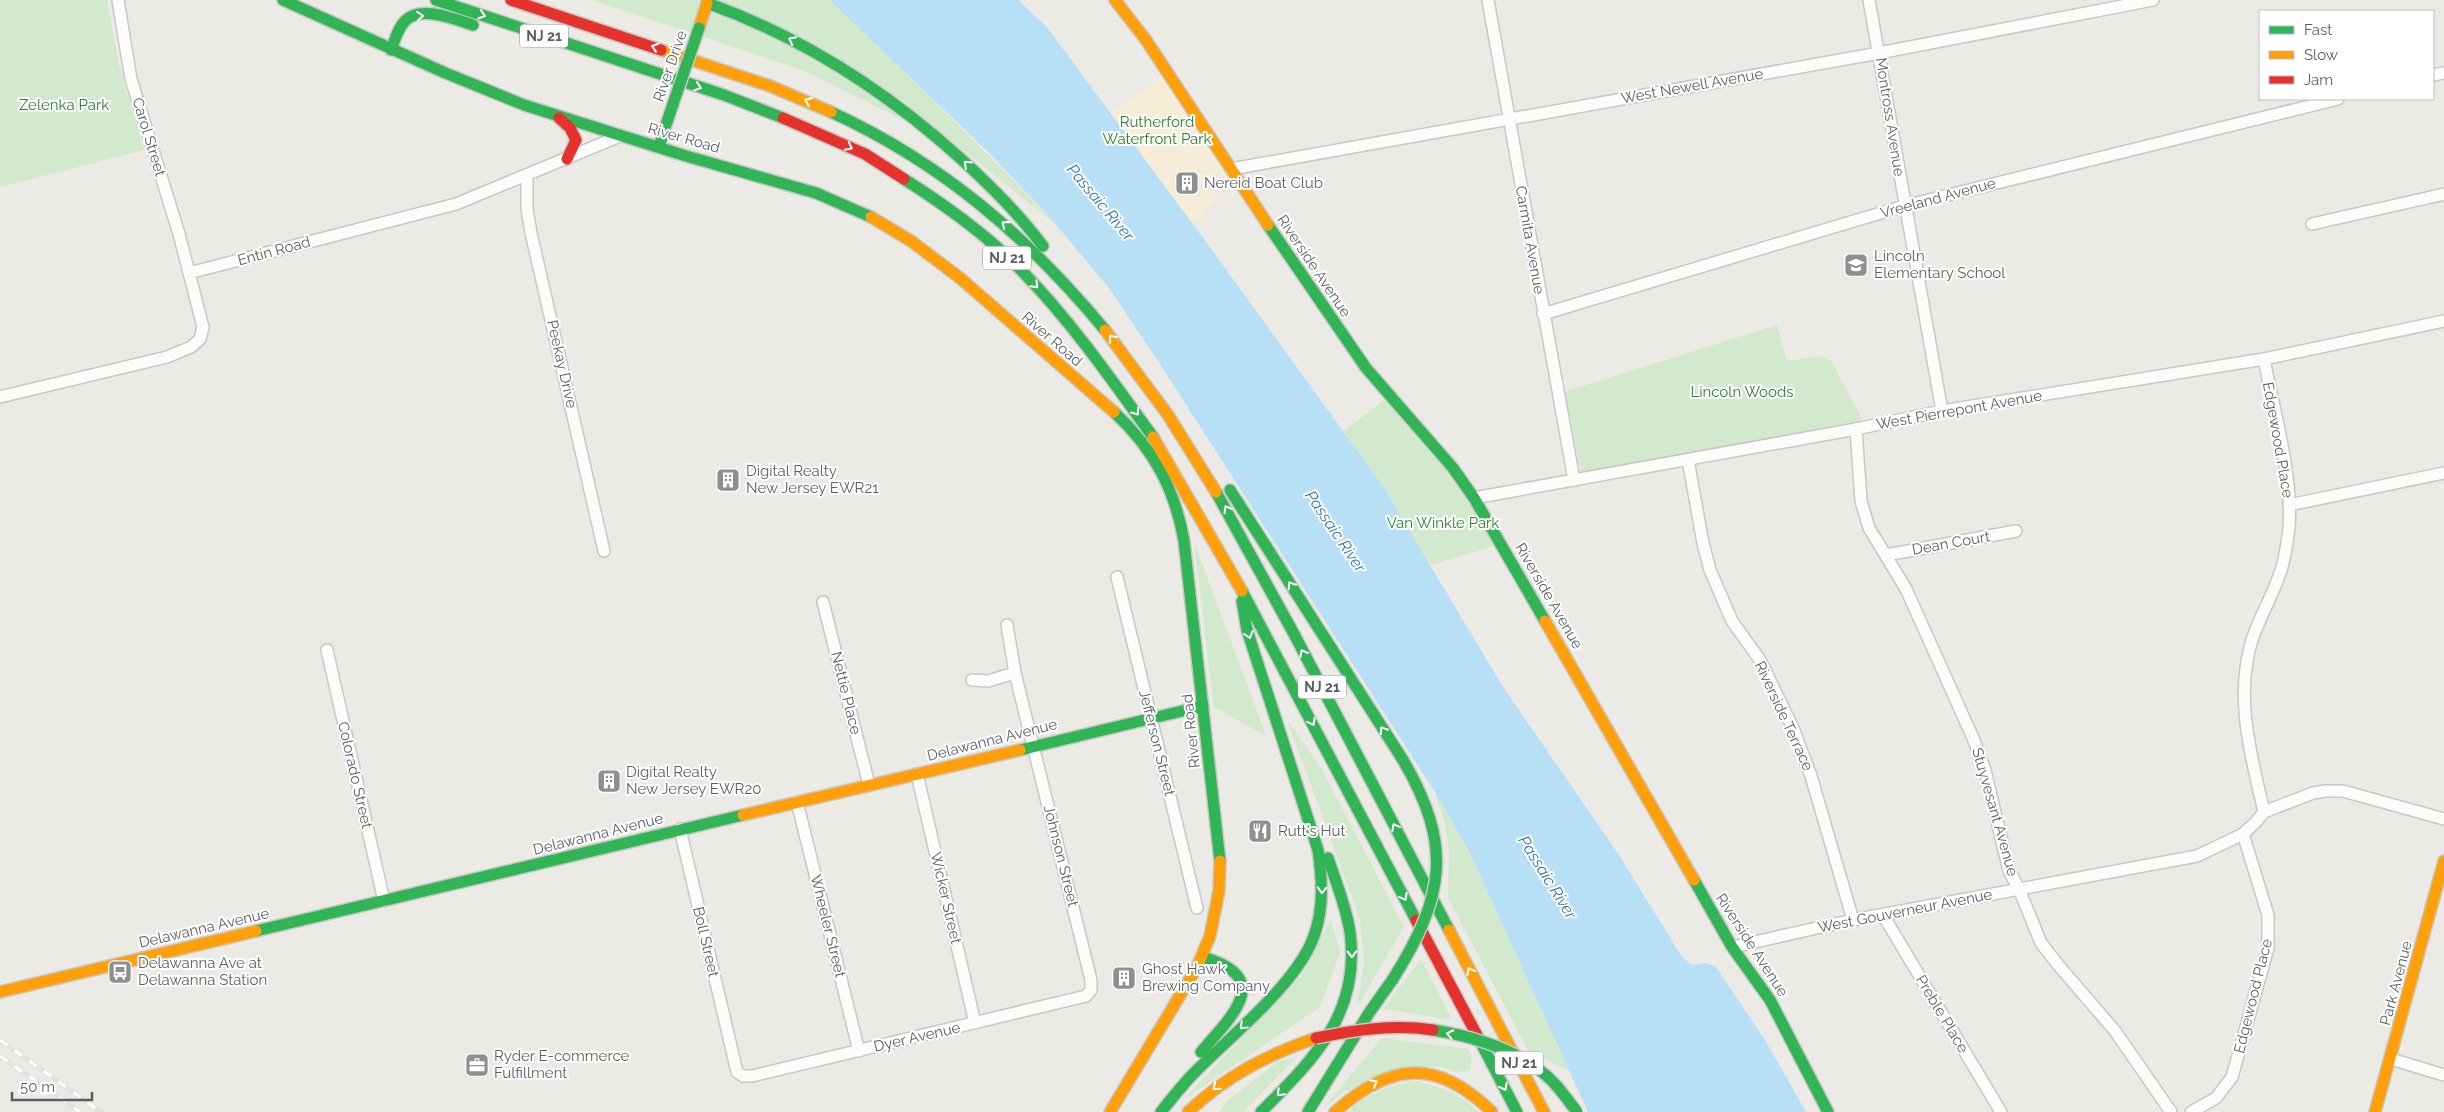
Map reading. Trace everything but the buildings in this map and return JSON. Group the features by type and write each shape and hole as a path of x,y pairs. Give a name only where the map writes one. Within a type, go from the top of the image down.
{"main road":[{"name":"River Road","path":"283,0 391,50 555,115 686,156 808,188 884,224 908,238 951,271 1097,398 1139,438 1161,468 1177,508 1186,560 1220,870 1216,913 1202,957 1110,1112"},
{"name":"NJ 21","path":"436,0 762,109 848,146 929,195 991,243 1044,294 1115,383 1161,448 1269,639 1517,1112"},
{"name":"NJ 21","path":"511,0 770,86 806,100 876,133 943,175 999,218 1036,252 1088,308 1135,369 1180,433 1240,533 1544,1112"},
{"name":"Riverside Avenue","path":"1115,0 1146,40 1366,368 1453,468 1474,498 1732,947 1770,1000 1828,1112"},
{"path":"703,1 761,24 825,58 871,86 916,119 969,166 1029,227 1088,308"},
{"name":"River Drive","path":"659,146 699,28 703,1"},
{"path":"391,50 403,23 409,18 424,15 474,25 598,62 652,72"},
{"path":"555,115 575,134 575,147 567,159"},
{"path":"1135,369 1189,433 1218,472 1422,793 1432,821 1437,849 1436,879 1429,916 1417,943 1369,1013 1296,1112"},
{"path":"1160,1112 1186,1082 1288,980 1299,966 1312,941 1321,906 1322,868 1290,758 1247,630 1239,587"},
{"name":"Delawanna Avenue","path":"0,992 1203,706"},
{"path":"1261,1112 1311,1061 1327,1041 1343,1008 1352,967 1351,941 1346,914 1322,839 1290,758"},
{"name":"Park Avenue","path":"2375,1112 2444,861"},
{"path":"1160,1112 1187,1070 1242,999 1243,988 1236,973 1224,965 1202,957"},
{"path":"1308,1112 1369,1013"},
{"path":"1188,1112 1220,1083 1242,1068 1277,1050 1311,1040 1359,1030 1396,1028 1437,1031 1470,1038 1517,1056 1542,1072 1564,1092 1577,1112"},
{"path":"1209,1110 1244,1076 1270,1059 1311,1040"},
{"path":"1336,1112 1352,1097 1374,1082 1400,1074 1420,1073 1438,1075 1456,1082 1473,1093 1492,1112"}],"street":[{"name":"Carol Street","path":"118,0 131,79 152,141 189,273"},
{"name":"Carmita Avenue","path":"1488,0 1574,480"},
{"name":"Montross Avenue","path":"1869,0 1904,206 1942,411"},
{"name":"West Newell Avenue","path":"1231,169 1879,53 2153,0"},
{"name":"Vreeland Avenue","path":"1543,314 1904,206 2334,100"},
{"name":"Entin Road","path":"189,273 456,204 620,136"},
{"name":"Peekay Drive","path":"527,176 526,209 604,551"},
{"path":"2312,224 2444,194"},
{"path":"0,398 167,357 191,347 200,339 203,327 189,273"},
{"name":"West Pierrepont Avenue","path":"1474,498 1856,429 1942,411 2264,359 2444,321"},
{"name":"Edgewood Place","path":"2264,359 2287,483 2289,505 2285,554 2280,576 2251,643 2244,686 2246,730 2264,812"},
{"name":"Stuyvesant Avenue","path":"1856,429 1862,508 1869,528 1906,589 1973,738 1985,770 2009,871 2019,889 2041,943 2115,1031 2171,1112"},
{"name":"Riverside Terrace","path":"1688,460 1703,543 1710,570 1732,620 1760,660 1793,728 1812,776 1853,920"},
{"path":"2289,505 2444,473"},
{"name":"Dean Court","path":"1886,555 2016,531"},
{"name":"Jefferson Street","path":"1117,577 1197,908"},
{"name":"Nettie Place","path":"822,602 869,785"},
{"name":"Johnson Street","path":"1007,625 1015,673 1088,967"},
{"name":"Colorado Street","path":"327,650 384,901"},
{"path":"972,680 988,681 1015,673"},
{"name":"Wicker Street","path":"917,774 976,1023"},
{"name":"West Gouverneur Avenue","path":"1732,947 1853,920 2197,856 2243,834 2264,812 2312,793 2343,791 2444,819"},
{"name":"Wheeler Street","path":"797,802 858,1051"},
{"name":"Boll Street","path":"680,829 733,1054"},
{"name":"Edgewood Place","path":"2191,1112 2216,1098 2232,1077 2268,948 2268,915 2243,834"},
{"name":"Preble Place","path":"1883,915 2001,1112"},
{"name":"Dyer Avenue","path":"733,1054 737,1072 743,1076 752,1076 976,1023 1086,996 1091,990 1088,967"},
{"path":"2391,1059 2444,1075"}],"green space":[{"name":"Zelenka Park","path":"0,0 107,0 119,65 144,150 0,187"},
{"path":"592,0 833,0 1065,232 962,149 803,70"},
{"name":"Lincoln Woods","path":"1777,325 1787,361 1821,356 1831,361 1865,424 1849,430 1581,472 1564,392"},
{"name":"Van Winkle Park","path":"1384,400 1447,472 1497,545 1431,565 1344,431"},
{"path":"1194,542 1266,736 1214,707"},
{"path":"1287,720 1320,766 1404,927 1357,1007 1364,962 1360,919"},
{"path":"1435,792 1470,853 1570,1072 1528,1050 1448,898 1449,851 1445,824"},
{"path":"1331,919 1340,953 1320,1007 1183,1100 1300,977"},
{"path":"1421,959 1452,1020 1383,1009"},
{"path":"1382,1038 1468,1049 1472,1056 1470,1070 1457,1072 1436,1066 1345,1091 1324,1107"},
{"path":"1295,1059 1243,1112 1219,1112 1228,1100 1279,1061"},
{"path":"1414,1081 1449,1091 1471,1105 1478,1112 1347,1112 1378,1092"}],"sand":[{"name":"Rutherford Waterfront Park","path":"1162,77 1236,177 1184,234 1100,120"}],"water":[{"name":"Passaic River","path":"830,0 1018,0 1046,26 1212,250 1382,485 1503,687 1619,855 1682,957 1692,965 1706,963 1716,967 1765,1040 1806,1112 1588,1112 1470,853 1435,792 1109,288 1047,214 988,152"}],"railway":[{"path":"0,1040 101,1112"},
{"path":"0,1056 80,1112"}],"traffic: fast":[{"path":"283,0 443,72 524,105 686,156 816,193 871,217"},
{"path":"436,0 724,95 783,118"},
{"path":"707,3 776,32 809,49 872,88 931,133 971,168 1014,211 1043,246"},
{"path":"391,50 400,28 412,16 420,14 438,15 473,25"},
{"path":"670,113 699,28"},
{"path":"831,112 910,154 980,205 1045,263 1105,330"},
{"path":"659,146 670,113"},
{"path":"904,179 965,221 1021,270 1074,330 1153,437"},
{"path":"1268,225 1366,368 1453,468 1474,498 1545,621"},
{"path":"1114,412 1151,455 1168,487 1180,522 1184,541 1220,861"},
{"path":"1230,490 1403,760"},
{"path":"1216,492 1294,634 1449,930"},
{"path":"1242,591 1416,920"},
{"path":"1161,1112 1191,1076 1263,1006 1295,970 1307,951 1315,933 1320,913 1321,881 1318,850 1247,630 1242,601"},
{"path":"1020,750 1203,706"},
{"path":"1393,979 1424,922 1432,896 1436,871 1436,845 1430,819 1419,791 1403,760"},
{"path":"256,931 743,815"},
{"path":"1261,1112 1299,1073 1330,1032 1341,1011 1348,987 1352,961 1350,932 1343,903 1328,858"},
{"path":"1694,880 1732,947 1770,1000 1828,1112"},
{"path":"1201,1052 1234,1011 1240,998 1242,986 1237,975 1224,965 1202,957"},
{"path":"1308,1112 1369,1013 1393,979"},
{"path":"1433,1030 1483,1041 1514,1054 1543,1072 1577,1112"},
{"path":"1479,1039 1517,1112"}],"traffic: slow":[{"path":"1115,0 1146,40 1268,225"},
{"path":"699,28 707,3"},
{"path":"661,50 770,86 831,112"},
{"path":"871,217 911,241 960,278 1114,412"},
{"path":"1105,330 1168,415 1216,492"},
{"path":"1153,437 1242,591"},
{"path":"1545,621 1694,880"},
{"path":"743,815 1020,750"},
{"path":"1110,1112 1197,967 1210,936 1219,891 1220,861"},
{"path":"2375,1112 2444,861"},
{"path":"1449,930 1544,1112"},
{"path":"0,992 256,931"},
{"path":"1188,1112 1232,1077 1264,1059 1316,1038"},
{"path":"1335,1112 1375,1083 1395,1076 1414,1073 1433,1075 1452,1082 1472,1094 1492,1112"}],"traffic: jam":[{"path":"511,0 661,50"},
{"path":"559,118 570,128 576,140 567,159"},
{"path":"783,118 865,154 904,179"},
{"path":"1416,920 1479,1039"},
{"path":"1316,1038 1389,1028 1433,1030"}],"place":[{"name":"Nereid Boat Club","path":"1187,183"},
{"name":"Lincoln Elementary School","path":"1856,265"},
{"name":"Digital Realty New Jersey EWR21","path":"728,480"},
{"name":"Digital Realty New Jersey EWR20","path":"609,781"},
{"name":"Rutt's Hut","path":"1260,831"},
{"name":"Delawanna Ave at Delawanna Station","path":"120,972"},
{"name":"Ghost Hawk Brewing Company","path":"1124,978"},
{"name":"Ryder E-commerce Fulfillment","path":"477,1065"}]}
